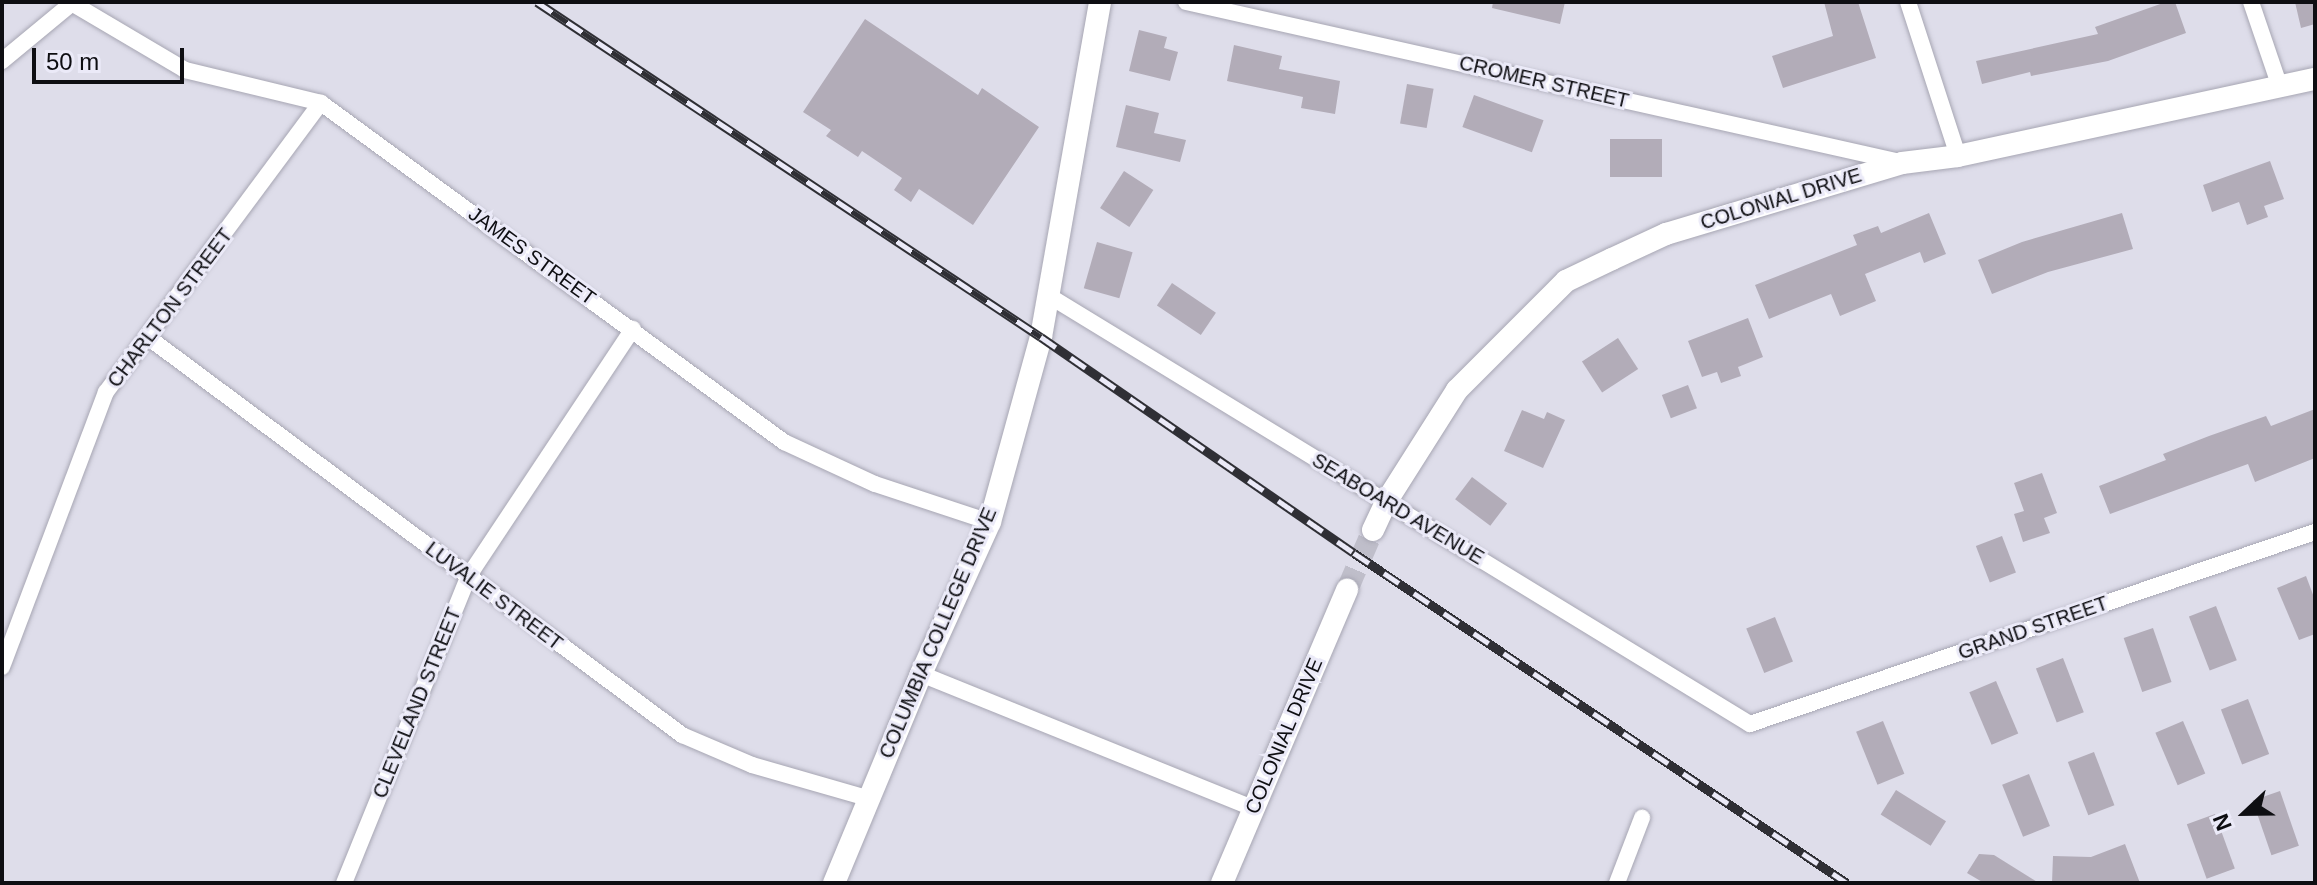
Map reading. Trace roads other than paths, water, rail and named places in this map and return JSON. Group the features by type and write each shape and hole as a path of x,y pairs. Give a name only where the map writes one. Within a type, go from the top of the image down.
{"street":[{"name":"COLUMBIA COLLEGE DRIVE","path":"834,883 867,798 990,522 1041,337 1046,294 1100,2"},
{"name":"CROMER STREET","path":"1186,2 1902,163"},
{"path":"1908,2 1958,156"},
{"path":"2251,2 2280,87"},
{"path":"2,61 71,3"},
{"name":"JAMES STREET","path":"71,3 185,70 321,103 784,442 875,484 990,522"},
{"name":"COLONIAL DRIVE","path":"1373,530 1386,502 1457,390 1566,281 1666,234 1902,163 1958,156 2315,79"},
{"name":"CHARLTON STREET","path":"2,667 106,392 321,103"},
{"name":"SEABOARD AVENUE","path":"1046,294 1750,724"},
{"name":"CLEVELAND STREET","path":"344,883 468,577 633,329"},
{"name":"LUVALIE STREET","path":"149,338 682,735 752,765 867,798"},
{"name":"GRAND STREET","path":"1750,724 2315,532"},
{"name":"COLONIAL DRIVE","path":"1222,883 1347,590"},
{"path":"921,674 1253,808"},
{"path":"1617,883 1642,818"}],"tunnel":[{"path":"1347,590 1373,530"}],"railway":[{"path":"537,2 1041,337 1354,553 1847,883"}]}
